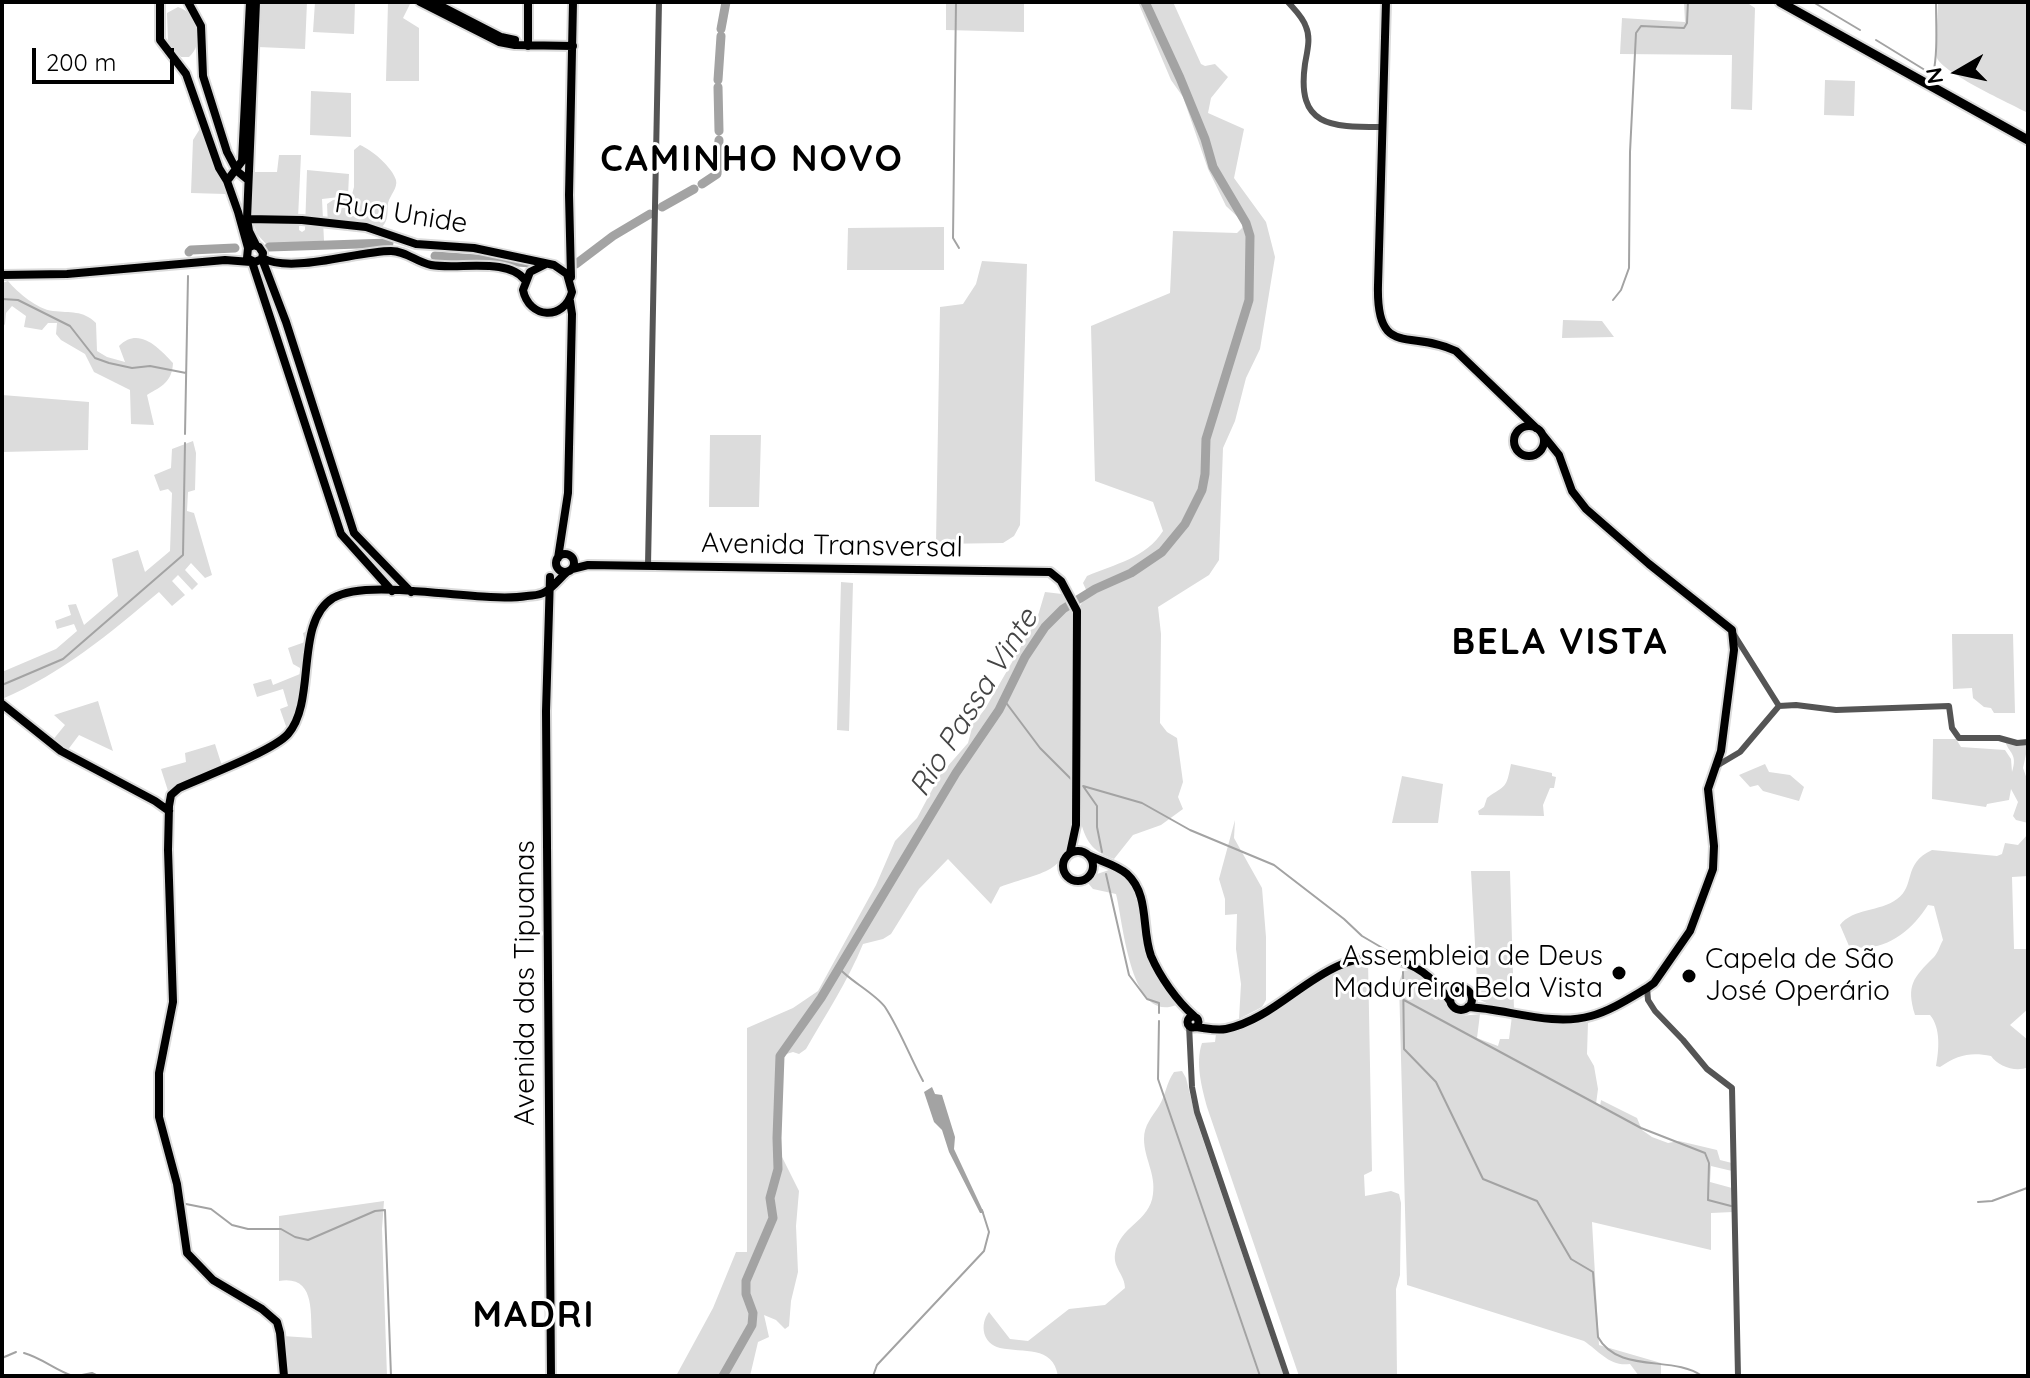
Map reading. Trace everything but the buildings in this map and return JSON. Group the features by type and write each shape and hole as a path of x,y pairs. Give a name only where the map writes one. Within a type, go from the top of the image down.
{"highway":[{"path":"1780,2 2028,140"}],"main road":[{"path":"160,2 160,40 186,74 250,248"},
{"path":"188,2 201,26 206,89 227,152 237,171 248,180"},
{"path":"227,181 242,161 250,2"},
{"path":"256,2 247,219 250,248 246,255 257,260 286,322 348,516 359,541 412,592"},
{"path":"420,2 499,42 573,46"},
{"path":"433,2 501,37 528,43"},
{"path":"528,2 528,43"},
{"path":"526,596 538,590 550,577 557,561 564,533 568,493 572,314 566,304 571,281 569,195 573,2"},
{"path":"1386,2 1377,294 1382,324 1395,338 1456,351 1539,431 1559,455 1572,491 1586,509 1732,630 1734,650 1718,765 1711,778 1708,795 1714,846 1712,874 1690,931 1654,983 1597,1014 1583,1018 1534,1016 1470,1002"},
{"name":"Rua Unide","path":"247,219 302,220 366,227 416,244 474,248 546,264"},
{"path":"396,251 399,237"},
{"path":"410,255 412,246 416,244"},
{"path":"225,260 250,248 263,251 257,260 273,325 343,538 392,591"},
{"path":"327,260 396,251 428,265 512,268 525,280"},
{"path":"561,269 571,258"},
{"path":"2,275 80,273 225,260 360,260"},
{"path":"566,304 549,314 533,309 524,295 525,280 533,269 546,264 561,269 571,281"},
{"path":"273,325 280,326 286,322"},
{"path":"287,366 294,362 300,364"},
{"path":"1516,408 1518,431 1514,443 1518,451 1528,456 1539,452 1559,455"},
{"path":"1518,431 1527,427 1539,431"},
{"path":"1539,431 1543,443 1539,452"},
{"path":"309,435 318,437 322,432"},
{"path":"328,494 339,517 348,516"},
{"path":"284,1376 277,1322 262,1309 224,1288 200,1269 187,1253 179,1192 157,1106 159,1073 173,1002 168,860 170,800 179,788 287,736 297,718 318,613 334,598 361,590 508,599 548,594 574,565 564,533"},
{"path":"557,561 562,555 571,556"},
{"name":"Avenida Transversal","path":"571,556 588,565"},
{"path":"557,561 560,571 570,571"},
{"name":"Avenida Transversal","path":"570,571 588,565 648,565 1045,571 1058,577 1077,611 1076,825"},
{"path":"361,590 371,583 373,569"},
{"name":"Avenida das Tipuanas","path":"550,577 546,711 551,1376"},
{"path":"2,704 61,751 169,811"},
{"path":"155,801 170,800"},
{"path":"1076,825 1070,853 1064,860 1066,875 1079,881 1091,873 1113,866"},
{"path":"1076,825 1092,863 1091,873"},
{"path":"1070,853 1086,854 1113,866 1127,874 1136,885 1153,959 1193,1024 1224,1030 1250,1020 1330,970 1363,958 1379,957 1406,962 1439,986 1457,1010 1470,1002"},
{"path":"1439,986 1466,990 1470,1002"},
{"path":"1450,1001 1455,990"}],"street":[{"path":"648,565 659,2"},
{"path":"1288,2 1308,30 1303,89 1308,108 1336,125 1383,127"},
{"path":"1732,630 1779,706"},
{"path":"1718,765 1740,752 1779,706 1836,710 1949,706 1952,728 1957,736 2028,742"},
{"path":"1647,988 1650,1004 1655,1011 1707,1069 1732,1088 1738,1376"},
{"path":"1193,1024 1192,1087 1197,1112 1287,1376"}],"shaded area":[{"path":"260,2 307,2 305,49 258,47"},
{"path":"315,2 355,2 354,34 313,32"},
{"path":"388,2 411,2 403,18 419,28 419,81 386,81"},
{"path":"946,2 1024,2 1024,32 946,30"},
{"path":"1138,2 1173,2 1201,64 1215,64 1228,77 1211,98 1208,113 1244,129 1234,178 1266,222 1275,257 1260,349 1246,378 1235,421 1223,448 1219,560 1209,575 1158,607 1161,634 1160,723 1177,738 1183,782 1178,797 1183,809 1161,825 1133,835 1114,859 1092,846 1081,823 1081,604 1088,594 1083,583 1087,576 1139,554 1163,531 1153,502 1095,481 1091,326 1170,293 1173,231 1237,233 1243,227 1242,221 1226,206 1208,169 1183,97 1171,80"},
{"path":"1684,2 1746,2 1755,8 1752,110 1731,109 1732,55 1620,54 1622,18 1685,22"},
{"path":"1938,2 2028,2 2028,113 1964,80 1937,58"},
{"path":"178,7 185,10 197,29 197,45 189,57 181,57 168,42 167,13"},
{"path":"1825,80 1855,81 1854,116 1824,115"},
{"path":"311,91 351,93 351,137 310,135"},
{"path":"201,127 226,194 191,193 193,140"},
{"path":"360,145 381,160 396,180 388,203 386,222 378,229 364,232 328,226 327,204 333,200 351,198 354,150"},
{"path":"279,155 301,155 298,218 249,215 251,172 277,172"},
{"path":"307,170 349,174 348,196 322,199 324,241 266,244 257,234 253,222 299,224 299,230 305,230"},
{"path":"944,227 944,270 847,270 848,228"},
{"path":"982,261 1027,264 1020,525 1014,536 1003,543 936,544 940,307 963,304 976,284"},
{"path":"8,281 34,304 91,319 96,323 97,351 107,357 125,362 119,346 134,338 148,341 161,351 173,363 168,379 147,395 154,425 131,424 130,390 94,372 85,354 56,334 57,323 48,323 42,330 24,327 26,316 12,306 6,313 2,328 2,283"},
{"path":"1563,320 1602,321 1614,337 1562,338"},
{"path":"2,395 89,402 88,450 2,452"},
{"path":"710,435 761,435 759,507 709,507"},
{"path":"193,441 196,453 195,490 188,492 187,511 194,513 212,575 205,578 191,563 185,570 198,584 192,590 178,575 172,581 185,595 172,606 159,592 65,665 2,699 2,672 56,649 77,631 74,624 57,629 55,621 71,615 68,605 76,604 84,625 118,596 112,559 138,550 145,572 170,551 172,493 168,489 160,491 154,475 171,468 172,449"},
{"path":"841,582 853,583 849,731 837,730"},
{"path":"1045,592 1062,594 1073,615 1071,824 1065,853 1050,869 1000,887 991,904 948,859 919,889 891,934 863,944 806,1049 799,1054 793,1052 780,1056 781,1155 799,1191 796,1226 798,1272 789,1326 785,1329 776,1320 764,1315 769,1337 758,1342 750,1376 676,1376 713,1308 736,1252 747,1252 747,1028 793,1008 818,991 876,885 895,841 917,818 940,775 968,743 973,724 985,709 1037,619"},
{"path":"310,630 298,711 288,732 280,709 288,706 283,689 257,697 253,684 271,679 273,685 300,674 300,668 293,664 288,648 305,642 303,633"},
{"path":"1952,634 2013,634 2015,713 1994,713 1973,698 1972,688 1953,689"},
{"path":"98,701 113,751 79,735 67,751 52,741 65,725 54,715"},
{"path":"1933,739 1956,739 1961,747 2005,750 2011,759 2012,772 2013,757 2005,741 2028,745 2023,768 2028,782 2028,823 2013,816 2018,802 2011,789 2009,800 1987,804 1986,807 1932,799"},
{"path":"215,744 222,766 169,794 161,769 186,762 185,753"},
{"path":"1511,764 1552,773 1556,777 1554,788 1550,788 1543,805 1544,816 1479,815 1478,811 1484,807 1487,798 1506,782"},
{"path":"1765,764 1769,772 1790,775 1804,787 1799,801 1763,791 1758,785 1750,787 1739,775"},
{"path":"1402,776 1443,784 1438,823 1392,823"},
{"path":"1235,820 1234,838 1262,888 1266,937 1266,1000 1262,1007 1239,1019 1241,984 1236,949 1237,914 1225,915 1225,899 1219,879"},
{"path":"2028,834 2028,876 2012,877 2014,949 2028,949 2028,1009 2010,1025 2028,1040 2028,1067 2013,1069 1991,1056 1977,1054 1936,1066 1938,1033 1934,1020 1930,1015 1915,1015 1911,996 1916,977 1943,940 1934,906 1928,905 1913,924 1895,939 1873,947 1849,946 1840,925 1852,916 1897,899 1903,894 1917,862 1932,850 1997,856 2002,854 2005,843 2018,845"},
{"path":"1109,870 1122,876 1136,896 1150,962 1176,1005 1161,1007 1148,999 1131,966 1116,894 1093,889 1088,883 1094,875"},
{"path":"1471,871 1510,871 1514,1010 1497,1008 1478,999"},
{"path":"1368,960 1372,1171 1364,1175 1365,1196 1391,1191 1399,1194 1401,1203 1400,1275 1396,1289 1397,1376 1299,1376 1207,1107 1200,1075 1200,1051 1202,1043 1215,1042 1216,1034 1232,1032 1263,1019 1338,971"},
{"path":"1411,970 1438,992 1452,1012 1461,1016 1480,1014 1477,1038 1498,1046 1500,1039 1509,1039 1512,1016 1588,1022 1587,1054 1594,1066 1598,1089 1596,1104 1600,1106 1601,1100 1637,1118 1642,1130 1652,1137 1668,1143 1679,1141 1717,1150 1720,1160 1732,1163 1732,1171 1711,1166 1710,1182 1732,1188 1733,1212 1711,1213 1711,1250 1592,1222 1599,1345 1661,1363 1661,1376 1639,1376 1630,1364 1611,1361 1584,1341 1407,1285 1399,982 1403,971"},
{"path":"1182,1071 1284,1376 1058,1376 1055,1366 1044,1355 994,1346 984,1333 989,1312 1010,1339 1028,1341 1069,1309 1105,1305 1125,1288 1115,1254 1122,1237 1146,1211 1153,1194 1145,1129 1161,1102 1171,1076 1174,1072"},
{"path":"932,1087 935,1094 942,1095 955,1137 954,1149 984,1213 980,1213 949,1152 942,1130 934,1122 924,1092"},
{"path":"384,1201 382,1229 387,1376 286,1376 283,1336 312,1338 309,1298 305,1290 291,1281 279,1281 279,1216"}],"waterway":[{"path":"721,29 726,2"},
{"path":"956,2 953,238 959,248"},
{"name":"Rio Passa Vinte","path":"723,1376 752,1325 753,1313 746,1294 746,1281 773,1218 770,1198 778,1169 780,1056 821,998 956,773 999,710 1025,657 1045,627 1063,609 1095,589 1131,573 1162,552 1185,524 1202,490 1206,439 1249,300 1250,236 1246,223 1213,167 1180,78 1145,2"},
{"path":"1613,300 1621,290 1629,268 1630,152 1636,33 1641,26 1684,28 1688,2"},
{"path":"1813,2 1860,30"},
{"path":"1876,40 1933,75 1936,2"},
{"path":"718,80 721,36"},
{"path":"718,87 719,131"},
{"path":"702,184 717,174 719,140"},
{"path":"662,207 694,189"},
{"path":"576,264 613,236 650,214"},
{"path":"269,247 389,243"},
{"path":"189,252 235,248"},
{"path":"435,256 531,263"},
{"path":"185,434 188,276"},
{"path":"2,299 18,300 70,326 95,358 132,368 150,366 186,373"},
{"path":"2,685 63,659 183,555 185,443"},
{"path":"1004,700 1040,748 1072,780"},
{"path":"1083,786 1142,803 1190,830 1274,865 1362,936 1391,953"},
{"path":"1083,786 1097,806 1102,852"},
{"path":"1106,874 1129,975 1147,999 1159,1003 1159,1013"},
{"path":"838,966 885,1007 923,1081"},
{"path":"1403,972 1404,1049 1436,1082 1483,1179 1537,1201 1571,1259 1593,1272 1598,1337 1619,1356 1677,1366 1702,1376"},
{"path":"1404,1000 1641,1128 1705,1153 1709,1163 1708,1200 1731,1206"},
{"path":"1159,1021 1158,1079 1260,1376"},
{"path":"1978,1202 1992,1201 2027,1188"},
{"path":"186,1204 211,1209 232,1225 248,1229 281,1229 308,1240 375,1211 385,1210 391,1376"},
{"path":"873,1376 877,1365 984,1251 989,1232 982,1210"},
{"path":"2,1358 16,1352"},
{"path":"24,1353 73,1376"},
{"path":"77,1376 92,1373 98,1376"}],"place":[{"name":"Assembleia de Deus Madureira Bela Vista","path":"1619,973"},
{"name":"Capela de São José Operário","path":"1689,976"}],"district":[{"name":"CAMINHO NOVO","path":"752,160"},
{"name":"BELA VISTA","path":"1560,643"},
{"name":"MADRI","path":"534,1316"}]}
